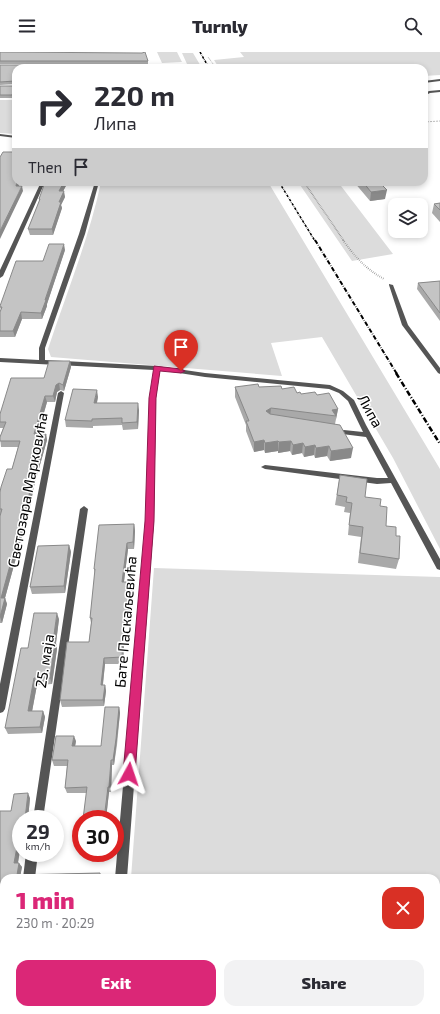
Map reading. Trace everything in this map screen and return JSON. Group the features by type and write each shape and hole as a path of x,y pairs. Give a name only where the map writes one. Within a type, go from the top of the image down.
{"street":[{"path":"1,136 12,137"},
{"path":"0,276 41,186"},
{"path":"42,361 42,348 82,234 96,186"},
{"name":"Липа","path":"0,360 157,368 330,387 341,392 351,400 368,435 440,567"},
{"name":"Бате Паскаљевића","path":"121,874 150,521 152,398 157,368"},
{"name":"Светозара Марковића","path":"0,710 61,393"},
{"path":"324,429 368,435"},
{"path":"265,467 377,481 393,480"},
{"name":"25. маја","path":"39,810 84,508"},
{"path":"29,874 31,862"}],"lane":[{"path":"428,81 440,80"},
{"path":"431,81 436,84"},
{"path":"428,93 440,91"},
{"path":"391,285 405,325 440,372"}],"path":[{"path":"208,57 213,64"},
{"path":"428,122 440,121"},
{"path":"307,186 354,256 391,285"}],"shaded area":[{"path":"157,52 177,52 182,62 162,63"},
{"path":"240,52 440,52 440,75 428,76 428,64 216,64 214,60 244,57"},
{"path":"182,53 193,53 200,64 187,64"},
{"path":"0,100 12,100 12,134 0,133"},
{"path":"100,186 270,186 440,469 440,549 393,458 322,337 271,343 282,376 51,357 48,349 84,245"},
{"path":"301,186 341,186 393,254 352,261"},
{"path":"154,568 440,577 440,874 131,874"}],"building":[{"path":"0,52 145,52 148,61 0,61"},
{"path":"0,65 12,65 12,81 0,82"},
{"path":"0,86 12,86 12,95 0,95"},
{"path":"3,152 12,152 12,186 22,186 0,231 0,157"},
{"path":"44,186 62,186 59,191 64,191 59,202 61,202 52,229 28,229"},
{"path":"366,186 383,186 387,190 371,192"},
{"path":"440,203 440,210 434,204"},
{"path":"49,244 64,244 41,313 21,312 13,331 0,331 0,312 2,307 0,306 16,261 43,261"},
{"path":"440,281 440,313 418,283"},
{"path":"49,361 70,361 63,385 59,383 56,385 53,396 45,396 34,434 46,434 32,480 28,500 1,598 5,598 0,617 0,516 2,509 0,509 0,492 7,469 12,469 20,441 0,441 0,437 6,422 0,422 0,414 11,378 44,378"},
{"path":"258,384 259,387 281,386 282,389 294,387 297,393 300,392 301,394 315,392 317,395 329,393 338,409 332,410 336,416 271,408 266,411 270,414 340,425 353,448 331,451 329,446 316,448 315,445 305,447 303,443 293,445 291,441 265,443 264,440 254,442 246,421 249,421 235,387"},
{"path":"73,389 97,390 94,403 138,403 137,422 122,423 122,418 92,419 92,421 65,420"},
{"path":"340,475 367,479 365,497 381,499 380,506 387,507 386,526 396,527 396,536 400,536 399,559 360,553 363,527 349,525 352,503 346,502 347,497 337,495"},
{"path":"134,524 133,542 127,543 122,582 132,582 129,617 124,617 122,657 104,658 101,685 105,685 103,700 60,700 67,642 89,642 92,618 90,618 94,569 99,525"},
{"path":"69,545 64,586 30,587 38,546"},
{"path":"34,613 57,613 50,678 34,678 28,711 43,711 40,727 5,728 21,648 28,648"},
{"path":"105,707 119,707 116,739 113,760 111,760 105,810 84,810 87,787 65,788 68,760 52,760 56,736 74,736 72,746 101,746"},
{"path":"28,793 26,810 12,810 12,862 19,863 17,874 0,874 0,811 11,811 14,794"},
{"path":"100,873 100,874 58,874"}],"railway":[{"path":"200,52 207,64"},
{"path":"281,186 315,241"},
{"path":"315,240 397,374"},
{"path":"396,373 440,444"}],"route":[{"path":"129,774 150,521 152,398 157,368 181,371"}]}
